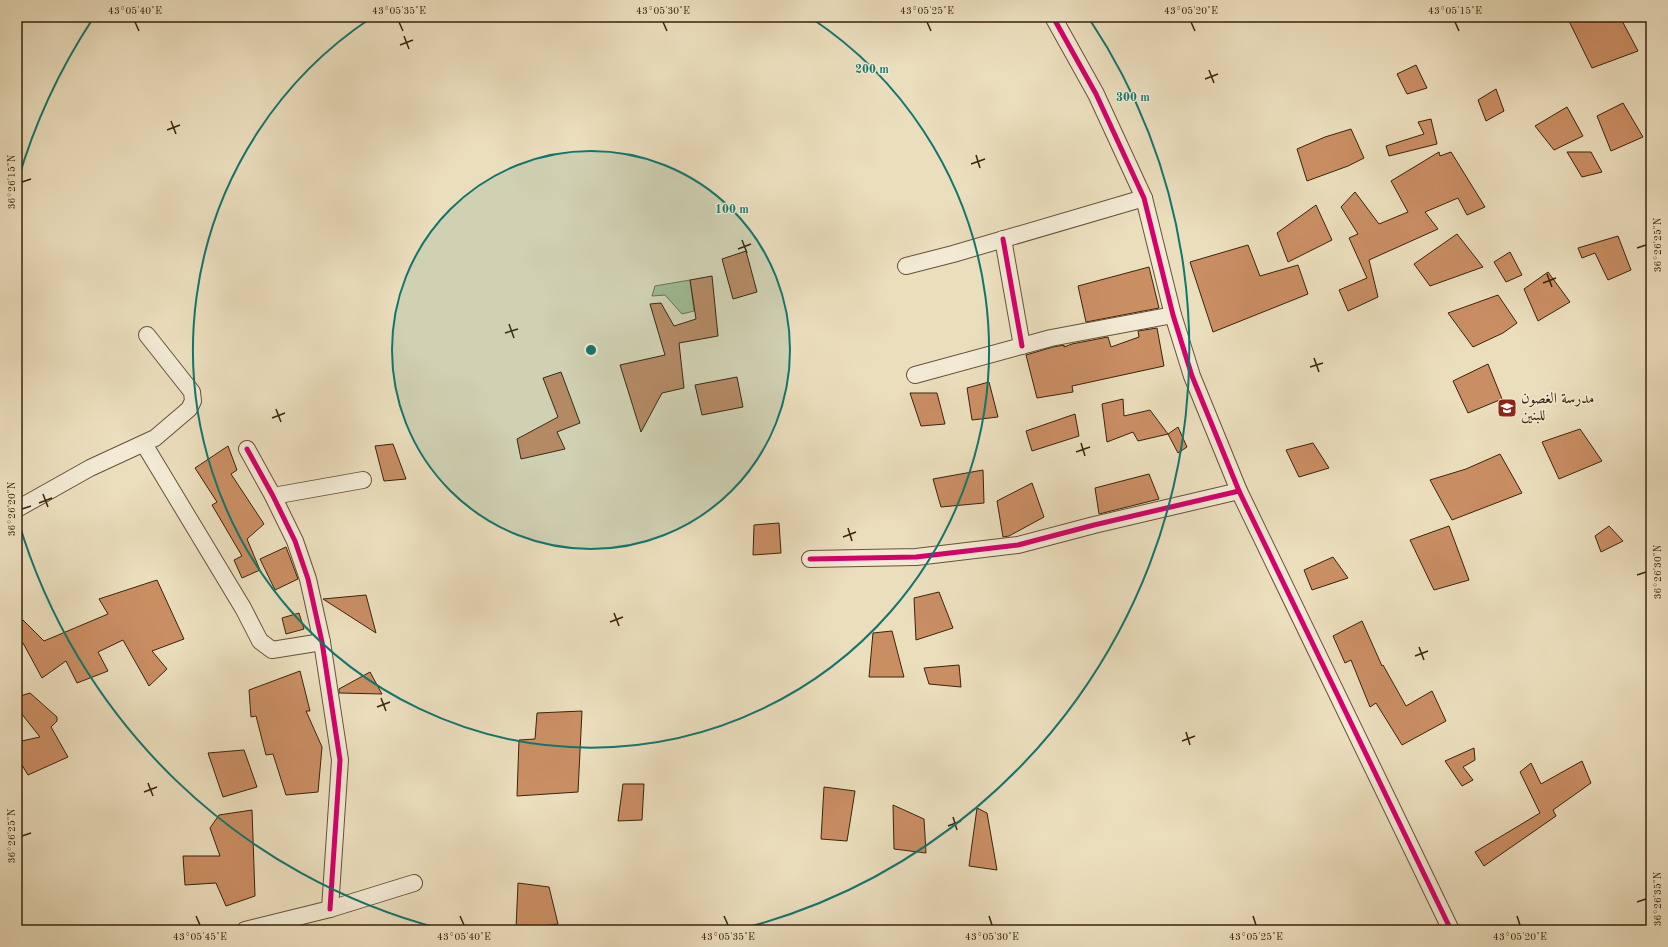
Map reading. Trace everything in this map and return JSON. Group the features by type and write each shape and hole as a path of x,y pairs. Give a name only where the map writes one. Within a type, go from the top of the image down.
{"street":[{"path":"1053,17 1096,94 1144,198 1173,315 1192,376 1239,491 1451,930"},
{"path":"906,266 1144,198"},
{"path":"1003,239 1022,346"},
{"path":"915,375 1051,338 1173,315"},
{"path":"17,509 90,468 155,438 189,409 193,401 192,392 147,335"},
{"path":"144,444 242,608 260,641 272,650 322,642"},
{"path":"247,449 273,496 295,541 308,579 322,642 340,760 330,908"},
{"path":"273,496 363,480"},
{"path":"810,560 916,557 1018,545 1094,525 1239,491"},
{"path":"245,930 330,908 414,883"}],"green space":[{"path":"690,280 694,311 682,314 665,295 652,296 655,286"}],"building":[{"path":"1567,17 1620,17 1638,51 1592,68"},
{"path":"1416,65 1427,88 1407,94 1397,74"},
{"path":"1496,89 1504,111 1486,121 1478,100"},
{"path":"1623,103 1643,137 1611,151 1597,116"},
{"path":"1567,107 1583,136 1554,150 1535,126"},
{"path":"1431,119 1437,144 1389,156 1386,146 1424,134 1418,122"},
{"path":"1351,129 1364,158 1348,166 1307,181 1297,149 1325,137"},
{"path":"1439,152 1440,156 1451,152 1485,207 1467,215 1458,198 1425,212 1438,229 1369,260 1378,297 1348,311 1339,290 1367,278 1349,238 1358,234 1341,207 1355,192 1379,224 1408,212 1391,181"},
{"path":"1567,152 1591,152 1602,172 1582,177"},
{"path":"1316,205 1332,240 1288,262 1277,233"},
{"path":"1457,234 1483,267 1430,286 1414,264"},
{"path":"1618,236 1631,270 1608,280 1595,253 1582,258 1578,248"},
{"path":"1248,245 1260,276 1298,265 1308,294 1213,332 1190,262"},
{"path":"746,251 757,292 733,299 722,259"},
{"path":"1510,252 1522,275 1506,282 1494,262"},
{"path":"1149,267 1159,308 1086,322 1078,286"},
{"path":"1548,272 1570,302 1538,321 1524,289"},
{"path":"712,276 718,336 679,343 684,388 662,393 641,432 620,365 665,355 650,304 661,303 674,326 696,319 690,280"},
{"path":"1498,295 1517,323 1503,333 1473,347 1448,313"},
{"path":"1157,328 1164,366 1072,386 1073,392 1037,398 1026,355 1053,347 1064,345 1064,347 1108,337 1111,347 1139,337 1138,331"},
{"path":"1488,364 1502,399 1468,413 1453,381"},
{"path":"561,372 580,423 557,432 565,449 521,459 517,439 558,417 543,378"},
{"path":"737,377 743,407 702,415 695,385"},
{"path":"989,382 998,417 972,420 967,388"},
{"path":"910,393 937,393 945,424 921,426"},
{"path":"1123,399 1124,416 1150,410 1168,434 1138,441 1133,432 1107,442 1102,404"},
{"path":"1075,414 1079,436 1032,451 1026,431"},
{"path":"1178,427 1187,447 1178,453 1168,434"},
{"path":"1580,429 1602,461 1559,479 1542,442"},
{"path":"1313,443 1329,468 1299,477 1286,450"},
{"path":"393,444 406,479 384,481 375,446"},
{"path":"228,446 237,470 231,474 264,524 247,539 260,570 242,578 234,560 242,556 212,505 217,502 195,468"},
{"path":"1500,454 1522,493 1452,520 1430,480 1466,469"},
{"path":"983,470 984,503 941,507 933,479"},
{"path":"1149,474 1159,499 1099,514 1095,488"},
{"path":"1032,483 1044,517 1009,536 1003,537 997,501"},
{"path":"779,523 781,553 753,555 754,525"},
{"path":"1449,526 1469,580 1434,590 1410,540"},
{"path":"1609,526 1623,541 1601,552 1595,536"},
{"path":"286,547 298,579 275,590 260,559"},
{"path":"1333,557 1348,578 1312,590 1304,570"},
{"path":"157,580 184,639 152,651 167,669 149,686 123,640 98,652 108,671 77,683 66,661 42,678 23,643 17,648 17,624 23,620 44,641 108,614 99,599"},
{"path":"939,592 953,628 916,640 914,598"},
{"path":"366,595 376,633 323,599"},
{"path":"299,613 304,629 286,634 282,618"},
{"path":"1362,621 1382,666 1383,665 1406,706 1432,691 1446,721 1402,745 1376,703 1370,707 1351,660 1345,663 1333,636"},
{"path":"892,631 904,677 869,677 873,633"},
{"path":"959,665 961,687 929,684 924,668"},
{"path":"300,671 310,711 306,711 322,747 318,792 286,795 273,754 266,755 256,716 251,717 249,690"},
{"path":"370,672 382,694 339,693 339,689"},
{"path":"30,693 57,717 57,721 51,727 68,757 28,775 17,757 17,742 40,737 17,708 17,697"},
{"path":"582,711 578,792 517,796 519,740 535,739 537,713"},
{"path":"1474,748 1475,760 1463,767 1473,780 1462,786 1445,761"},
{"path":"244,750 257,787 223,797 208,753"},
{"path":"1582,761 1591,783 1553,810 1556,816 1484,866 1475,852 1540,813 1520,772 1531,763 1541,784"},
{"path":"623,784 644,784 642,820 618,821"},
{"path":"824,787 855,791 847,841 821,839"},
{"path":"893,805 924,819 926,853 894,849"},
{"path":"977,808 987,813 997,870 969,866"},
{"path":"252,810 255,896 226,906 216,883 185,885 183,856 220,856 210,828 219,815"},
{"path":"518,883 549,887 558,924 516,929"}],"cycle path":[{"path":"1053,17 1096,94 1144,198 1173,315 1192,376 1239,491 1451,930"},
{"path":"1003,239 1022,346"},
{"path":"247,449 273,496 295,541 308,579 322,642 340,760 330,909"},
{"path":"810,559 916,557 1018,545 1094,525 1239,491"}],"place":[{"name":"مدرسة الغصون للبنين","path":"1507,408"}]}
